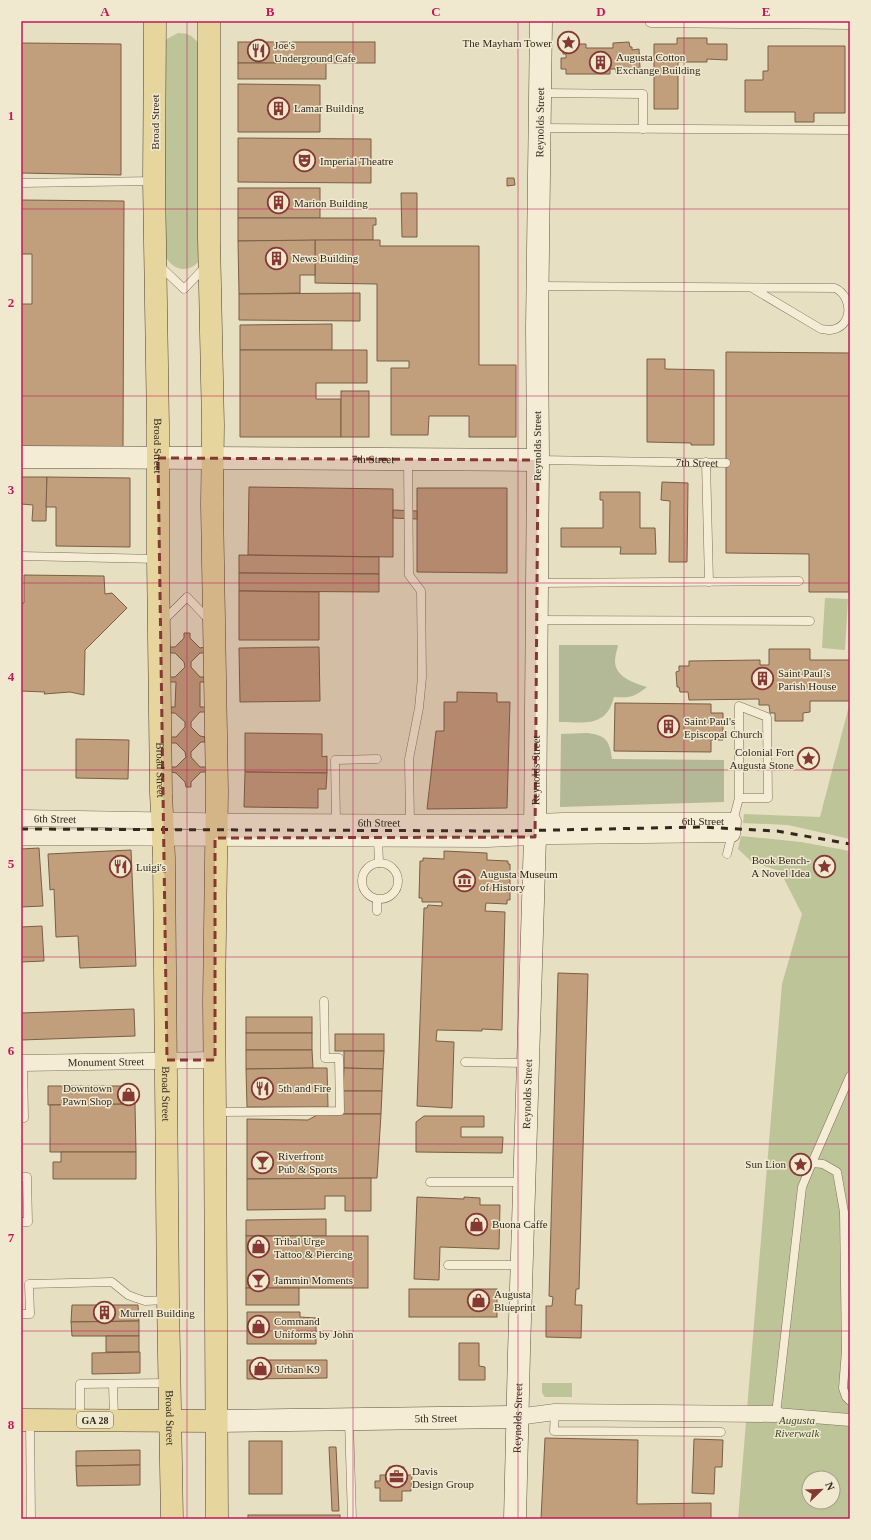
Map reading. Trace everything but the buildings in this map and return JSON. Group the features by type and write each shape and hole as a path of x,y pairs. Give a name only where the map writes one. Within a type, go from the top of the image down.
{"main road":[{"name":"Broad Street","path":"155,21 154,181 158,559 167,1060 168,1300 172,1519"},
{"path":"209,21 216,829 214,1000 217,1519"},
{"name":"Reynolds Street","path":"515,1519 521,1265 525,1182 535,829 541,21"},
{"name":"7th Street","path":"21,457 538,460"},
{"name":"5th Street","path":"26,1420 216,1421 517,1417"}],"street":[{"path":"651,21 850,23"},
{"name":"6th Street","path":"21,818 163,829"},
{"name":"6th Street","path":"21,837 163,829 216,829 336,822 514,823 535,829"},
{"name":"6th Street","path":"216,829 378,839 486,839 535,829 732,827"},
{"name":"Monument Street","path":"22,1063 215,1060"},
{"name":"5th Street","path":"517,1417 555,1412 776,1414 850,1420"}],"lane":[{"path":"540,93 643,94 643,129"},
{"path":"540,128 850,130"},
{"path":"21,183 154,181"},
{"path":"156,262 184,289 210,263"},
{"path":"538,286 835,288 841,291 847,300 847,317 840,326 835,329 821,329 752,288"},
{"path":"408,459 409,575 421,591 422,677 419,708 409,759 410,822"},
{"name":"7th Street","path":"538,460 726,463"},
{"path":"706,462 709,582"},
{"path":"21,556 158,559"},
{"path":"537,583 799,581"},
{"path":"159,626 187,597 214,624"},
{"path":"536,620 810,621"},
{"path":"727,854 739,798 739,706 767,717 768,798 739,798"},
{"path":"336,822 336,760 377,759"},
{"path":"378,839 379,863"},
{"path":"379,863 390,866 397,874 398,880 396,891 392,895 387,898 377,899 369,896 365,891 362,885 362,879 368,868 373,864 379,863"},
{"path":"377,899 377,911"},
{"path":"215,1112 340,1111 339,1058 325,1058 324,1001"},
{"path":"465,1062 528,1063"},
{"path":"21,1118 24,1118 22,1063"},
{"path":"776,1414 802,1187 850,1076"},
{"path":"812,1163 823,1164 837,1172 844,1212 846,1351 844,1388 846,1397 850,1402"},
{"path":"21,1177 27,1177 28,1222 21,1222"},
{"path":"430,1182 525,1182"},
{"path":"448,1265 521,1265"},
{"path":"21,1314 30,1314 29,1284 112,1282 128,1295 145,1301 168,1300"},
{"path":"80,1420 80,1384 169,1383"},
{"path":"113,1384 114,1420"},
{"path":"555,1412 554,1431 721,1432"},
{"path":"26,1420 31,1519"},
{"path":"349,1420 352,1519"}],"highlighted area":[{"path":"158,458 538,460 535,837 215,838 215,1060 167,1060"}],"green space":[{"path":"178,33 190,36 199,44 200,260 196,264 186,269 176,267 165,255 164,45 167,39"},
{"path":"825,598 848,599 845,650 822,648"},
{"path":"559,645 618,645 615,661 618,671 626,678 647,687 632,696 614,697 606,714 600,719 586,722 559,722"},
{"path":"850,702 850,839 788,825 743,823 744,814 820,817"},
{"path":"587,733 599,735 606,740 610,748 612,759 724,760 724,802 560,807 561,734"},
{"name":"Augusta Riverwalk","path":"741,836 801,842 850,851 850,1519 738,1519 782,984 802,914 780,871 752,862 738,849"},
{"path":"542,1383 572,1383 572,1397 545,1397 542,1393"}],"railway":[{"path":"21,829 506,831 700,827 777,831 850,844"}],"place":[{"name":"The Mayham Tower","path":"568,43"},
{"name":"Joe's Underground Cafe","path":"259,51"},
{"name":"Augusta Cotton Exchange Building","path":"600,63"},
{"name":"Lamar Building","path":"279,108"},
{"name":"Imperial Theatre","path":"305,161"},
{"name":"Marion Building","path":"279,203"},
{"name":"News Building","path":"277,258"},
{"name":"Saint Paul’s Parish House","path":"763,679"},
{"name":"Saint Paul's Episcopal Church","path":"669,727"},
{"name":"Colonial Fort Augusta Stone","path":"809,758"},
{"name":"Book Bench- A Novel Idea","path":"825,866"},
{"name":"Luigi's","path":"121,867"},
{"name":"Augusta Museum of History","path":"465,880"},
{"name":"5th and Fire","path":"262,1088"},
{"name":"Downtown Pawn Shop","path":"128,1094"},
{"name":"Riverfront Pub & Sports","path":"262,1162"},
{"name":"Sun Lion","path":"801,1164"},
{"name":"Buona Caffe","path":"476,1224"},
{"name":"Tribal Urge Tattoo & Piercing","path":"258,1247"},
{"name":"Jammin Moments","path":"259,1280"},
{"name":"Augusta Blueprint","path":"478,1300"},
{"name":"Murrell Building","path":"105,1313"},
{"name":"Command Uniforms by John","path":"259,1327"},
{"name":"Urban K9","path":"261,1369"},
{"name":"Davis Design Group","path":"396,1477"}]}
